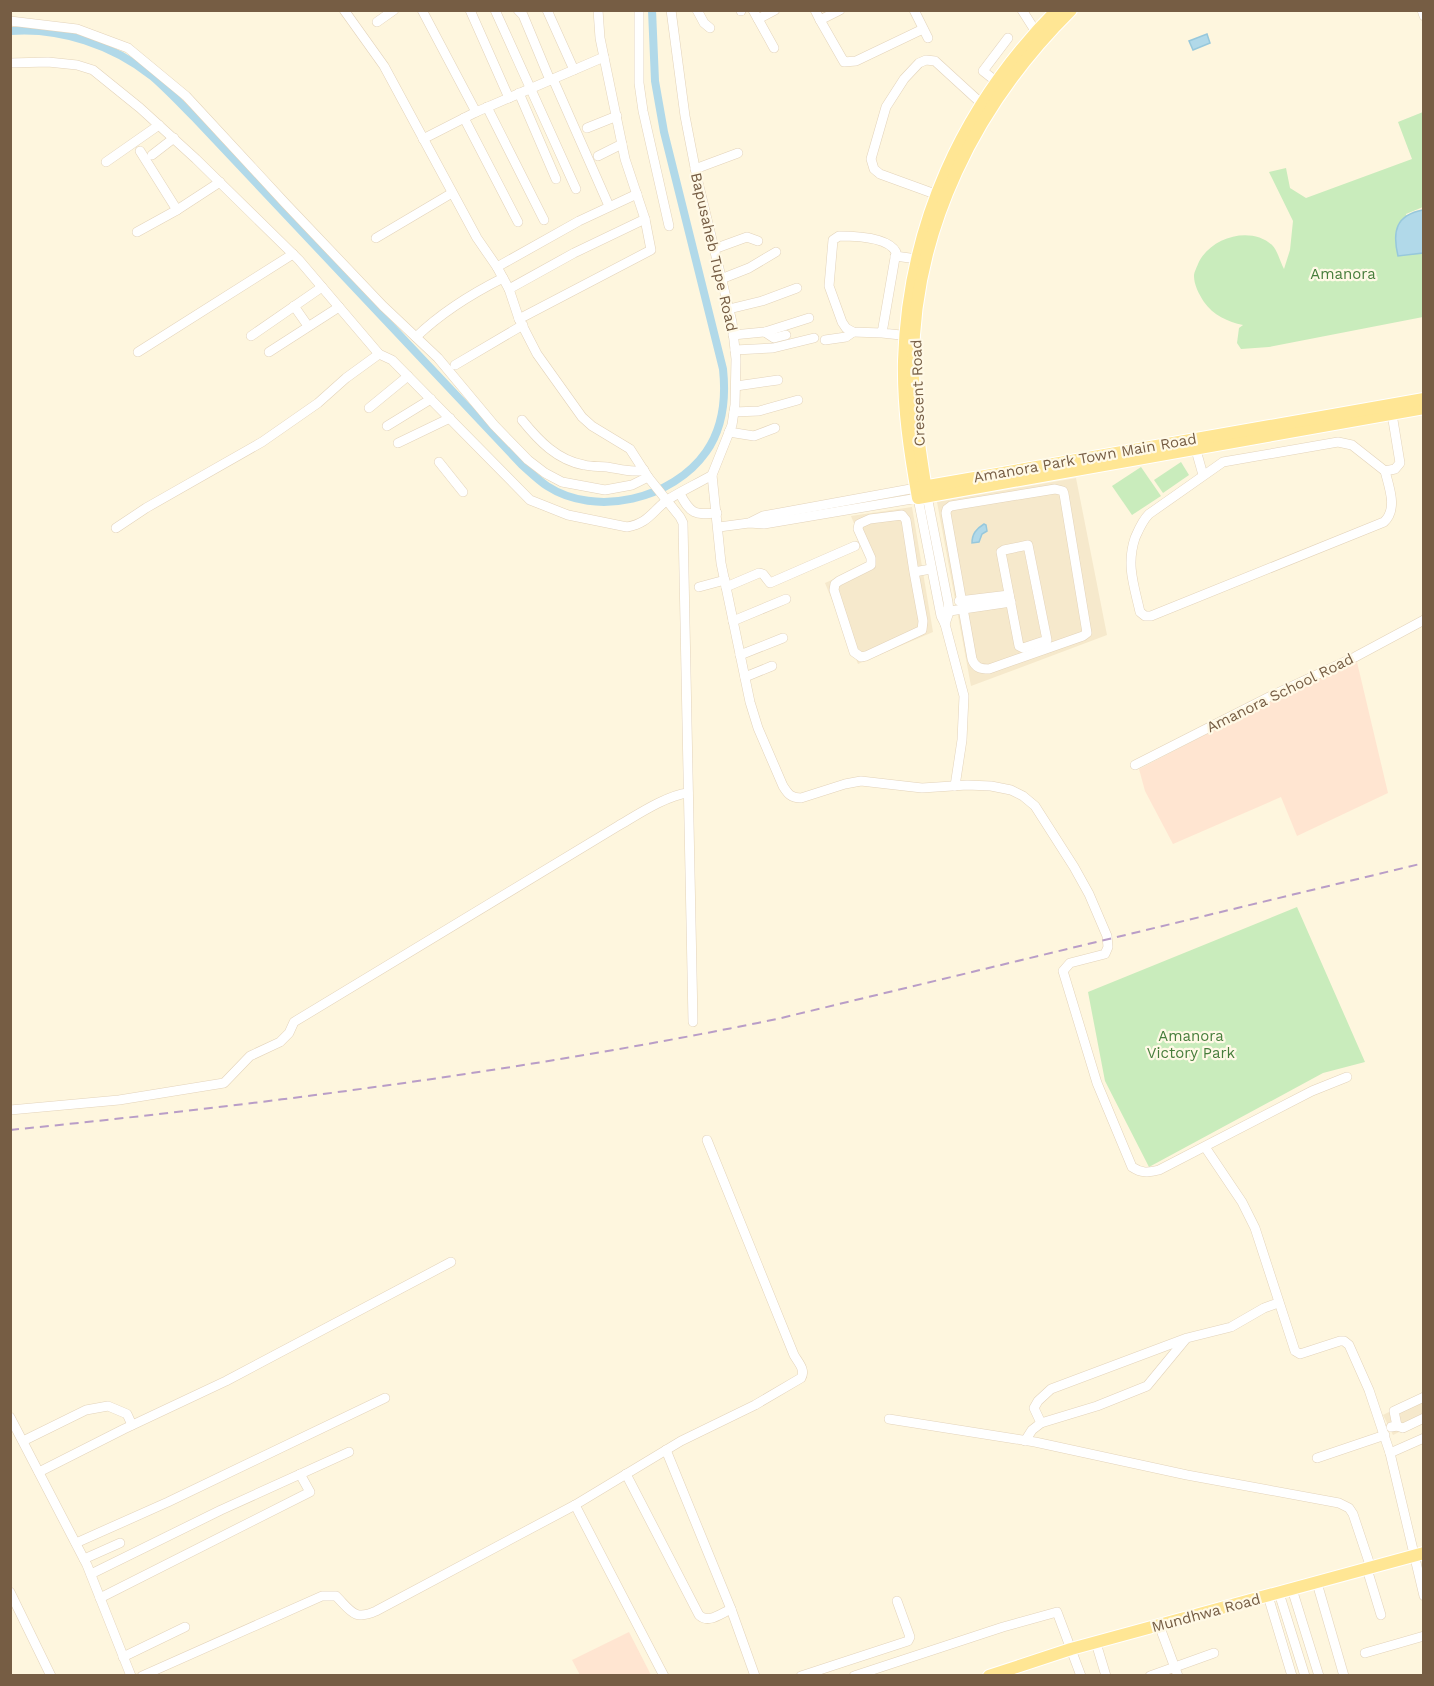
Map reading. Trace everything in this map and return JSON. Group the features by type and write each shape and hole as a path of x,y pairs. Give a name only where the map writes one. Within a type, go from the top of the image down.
{"main road":[{"name":"Crescent Road","path":"922,492 910,336 910,290 935,194 963,135 982,104 997,82 1013,66 1058,10"},
{"name":"Crescent Road","path":"1039,35 1071,10"},
{"name":"Crescent Road","path":"910,336 928,253 951,181 971,140 1013,66"},
{"name":"Amanora Park Town Main Road","path":"922,492 1195,444 1424,399"},
{"name":"Amanora Park Town Main Road","path":"1195,444 1424,408"},
{"name":"Mundhwa Road","path":"989,1676 1071,1649 1418,1555"}],"street":[{"path":"344,10 384,66 477,238 497,267 537,354 582,417 592,426 630,449 683,524 693,1022"},
{"path":"377,22 394,10"},
{"path":"422,10 476,112"},
{"path":"470,10 508,98"},
{"path":"495,10 576,189"},
{"path":"518,10 523,15 609,206"},
{"path":"547,10 574,70"},
{"path":"455,364 521,322 648,253 651,246 622,144 600,38 598,10"},
{"path":"639,10 639,83 643,111 669,226"},
{"name":"Bapusaheb Tupe Road","path":"671,10 685,116 695,169 734,336 736,386 734,412 729,432 712,475 725,583 758,728 783,786 794,798 861,782 922,788 955,786"},
{"path":"696,10 704,23 710,27"},
{"path":"774,48 756,15 775,10"},
{"path":"815,10 844,62 856,61 923,28"},
{"path":"820,20 840,10"},
{"path":"914,10 928,38"},
{"path":"1022,10 1039,35"},
{"path":"1422,10 1424,16"},
{"path":"10,21 77,29 129,48 186,96 383,306 438,358 528,460 545,473 562,482 605,490 632,485 648,477"},
{"path":"997,82 983,71 1008,38"},
{"path":"423,138 487,107 604,57"},
{"path":"935,194 880,174 874,169 871,159 886,107 904,79 919,63 926,60 935,61 982,104"},
{"path":"10,63 48,62 93,70 159,125 293,254 379,354 392,360 530,500 568,515 627,526 646,521 664,498 680,494 712,475"},
{"path":"519,93 556,178"},
{"path":"487,107 544,220"},
{"path":"587,129 617,116"},
{"path":"464,118 518,222"},
{"path":"106,162 159,125"},
{"path":"152,155 174,138"},
{"path":"598,156 622,144"},
{"path":"140,151 177,210"},
{"path":"695,169 738,153"},
{"path":"136,232 177,210 220,182"},
{"path":"376,238 452,193"},
{"path":"497,267 552,235 637,194"},
{"path":"509,289 645,219"},
{"path":"882,333 895,256 893,248 889,244 874,240 839,236 833,240 829,286 846,328 853,332 910,336"},
{"path":"714,249 747,237 758,241"},
{"path":"721,279 749,268 776,252"},
{"path":"138,352 293,254"},
{"path":"895,256 917,259"},
{"path":"416,337 442,315 503,278"},
{"path":"251,336 322,287"},
{"path":"729,309 762,301 797,288"},
{"path":"294,306 308,326"},
{"path":"269,352 339,307"},
{"path":"734,336 765,332 809,318"},
{"path":"765,332 774,338 786,335"},
{"path":"825,340 846,337 853,332"},
{"path":"735,350 773,348 814,338"},
{"path":"116,528 262,442 318,404 346,378 379,354"},
{"path":"369,408 408,376"},
{"path":"736,386 778,380"},
{"path":"387,426 431,399"},
{"path":"734,412 759,411 798,400"},
{"path":"1385,471 1395,469 1400,463 1392,414"},
{"path":"399,442 450,418"},
{"path":"522,420 547,448 565,460 585,466 605,467 648,477"},
{"path":"729,432 754,436 775,428"},
{"path":"1338,442 1352,445 1385,471 1392,504 1389,517 1384,522 1151,616 1145,616 1140,612 1129,564 1130,553 1140,525 1149,514 1203,475 1229,460 1338,442"},
{"path":"1195,444 1203,475"},
{"path":"440,462 463,492"},
{"path":"1056,489 1063,491 1088,629 1086,635 984,669 974,664 963,606 946,509 951,506 1056,489"},
{"path":"922,492 931,569 946,609"},
{"path":"922,492 946,609 945,624 964,696 962,740 955,786 991,786 1011,790 1031,802 1089,894 1107,936 1107,951 1104,954 1070,963 1063,971 1074,1001 1097,1083 1132,1167 1139,1172 1149,1173 1205,1147 1312,1091 1347,1077"},
{"name":"Amanora Park Town Main Road","path":"718,527 749,523 764,524 815,511 922,492"},
{"path":"680,494 687,507 694,513 717,513"},
{"path":"900,514 905,516 914,572 923,621 922,630 866,656 858,655 834,590 838,581 871,565 871,558 858,529 859,524 900,514"},
{"path":"1028,545 1046,641 1020,647 1010,598 1001,551 1028,545"},
{"path":"699,587 725,583 759,573 770,583 855,546"},
{"path":"914,572 931,569"},
{"path":"946,609 1010,598"},
{"path":"733,621 786,599"},
{"name":"Amanora School Road","path":"1135,765 1424,620"},
{"path":"740,655 783,638"},
{"path":"745,677 772,666"},
{"path":"10,1110 119,1100 224,1083 250,1056 280,1042 288,1034 294,1022 618,826 658,804 688,793"},
{"path":"142,1676 321,1596 336,1596 352,1613 358,1616 367,1615 575,1505 666,1450 755,1405 803,1376 707,1140"},
{"path":"1205,1147 1242,1202 1255,1228 1291,1344 1297,1353 1340,1341 1347,1342 1384,1432 1418,1555 1424,1596"},
{"path":"39,1472 235,1376 451,1262"},
{"path":"1041,1423 1034,1408 1044,1394 1052,1389 1187,1338 1231,1327 1264,1308 1278,1303"},
{"path":"1025,1441 1032,1430 1041,1423 1097,1406 1147,1386 1187,1338"},
{"path":"1397,1426 1394,1411 1424,1397"},
{"path":"76,1543 168,1502 385,1398"},
{"path":"23,1441 86,1410 108,1406 127,1414 132,1425"},
{"path":"10,1417 84,1559 131,1676"},
{"path":"1317,1458 1397,1426 1402,1428 1424,1418"},
{"path":"889,1419 1025,1441 1345,1505 1353,1514 1381,1616"},
{"path":"1390,1453 1424,1438"},
{"path":"666,1450 731,1609 755,1676"},
{"path":"91,1574 349,1452"},
{"path":"100,1598 310,1492 300,1474"},
{"path":"627,1474 699,1615 708,1620 731,1609"},
{"path":"575,1505 664,1676"},
{"path":"84,1559 120,1543"},
{"path":"1317,1583 1344,1676"},
{"path":"1292,1589 1319,1676"},
{"path":"10,1592 51,1676"},
{"path":"1274,1594 1292,1676"},
{"path":"1274,1594 1305,1676"},
{"path":"801,1676 908,1641 910,1637 897,1601"},
{"path":"854,1676 1003,1627 1057,1612 1081,1676"},
{"path":"1160,1625 1177,1671"},
{"path":"123,1657 185,1627"},
{"path":"1365,1653 1424,1636"},
{"path":"1096,1642 1106,1676"},
{"path":"1150,1676 1177,1671 1214,1653"}],"shaded area":[{"path":"1076,478 1107,635 971,686 937,502"},
{"path":"912,507 933,632 858,664 825,583 870,563 851,516"},
{"path":"1357,662 1388,793 1297,836 1281,797 1173,844 1145,791 1139,769 1262,705"},
{"path":"1423,1395 1423,1420 1393,1435 1383,1415"},
{"path":"629,1632 651,1675 580,1675 572,1660"}],"green space":[{"name":"Amanora","path":"1423,112 1423,207 1406,214 1419,252 1423,253 1423,317 1269,347 1241,349 1237,343 1239,328 1243,325 1216,314 1204,302 1197,289 1194,274 1203,255 1220,241 1242,235 1253,236 1272,245 1284,269 1290,250 1293,221 1269,172 1286,168 1290,188 1306,198 1412,159 1398,122"},
{"path":"1181,462 1189,475 1163,493 1154,480"},
{"path":"1141,467 1161,496 1132,515 1112,486"},
{"name":"Amanora Victory Park","path":"1297,907 1365,1062 1323,1073 1149,1167 1105,1081 1088,992"}],"water":[{"path":"1207,34 1210,43 1193,50 1189,41"},
{"path":"1423,210 1423,253 1398,256 1396,232 1398,225 1407,216"},
{"path":"984,524 987,531 982,534 979,542 972,543 975,532"}],"waterway":[{"path":"10,31 48,32 85,40 120,55 152,76 195,118 537,479 567,496 588,501 610,502 632,499 654,492 674,482 692,468 712,443 720,423 724,390 723,369 664,132 655,81 652,10"}],"railway":[{"path":"10,1130 203,1109 395,1084 682,1038 777,1019 1424,863"}]}
